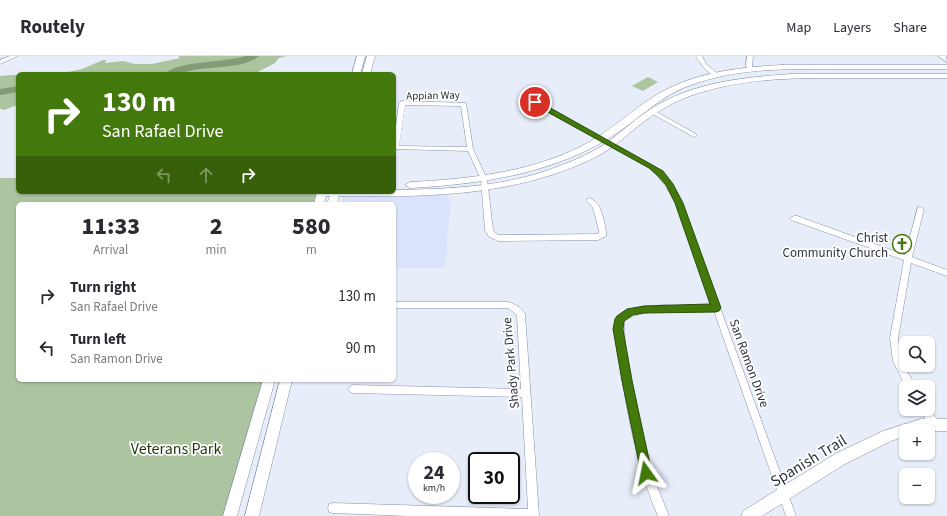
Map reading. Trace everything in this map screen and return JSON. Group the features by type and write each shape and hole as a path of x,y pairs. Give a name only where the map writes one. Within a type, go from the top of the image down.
{"main road":[{"path":"357,72 361,56"},
{"path":"367,72 371,56"},
{"path":"942,56 947,60"},
{"path":"396,191 452,191 485,184 554,162 577,153 602,139 623,125 657,98 691,82 716,75 751,69 793,67 947,67"},
{"path":"866,67 875,76"},
{"path":"730,82 727,78 734,72"},
{"path":"396,185 447,183 485,184 520,182 534,178 594,154 611,144 653,112 687,94 730,82 782,76 947,76"},
{"path":"230,516 268,382"},
{"path":"252,516 286,382"},
{"name":"Spanish Trail","path":"748,516 840,459 888,436 921,425 941,424"}],"street":[{"path":"0,62 15,56"},
{"path":"699,56 704,65 716,75"},
{"path":"750,56 749,66 751,69"},
{"name":"San Ramon Drive","path":"535,102 652,167 670,184 679,203 791,516"},
{"name":"Appian Way","path":"470,149 396,148 402,103 464,104 470,149 485,184 489,230 492,235 502,238 598,236 602,234 603,231 596,207 589,200"},
{"path":"653,112 694,135"},
{"path":"907,380 897,361 894,338 908,259 920,209"},
{"path":"794,218 947,273"},
{"name":"Shady Park Drive","path":"396,305 514,306 521,314 534,516"},
{"path":"664,516 646,473 618,329 620,319 631,312 644,310 716,308"},
{"path":"352,389 526,393"},
{"path":"932,416 941,424"},
{"path":"333,508 534,516"}],"shaded area":[{"path":"348,195 446,195 451,200 445,268 396,268 396,202 340,202 341,199"}],"green space":[{"path":"178,56 286,56 279,58 275,63 258,72 68,72 82,69 103,60 106,60 105,63 123,61 135,64 152,64 180,58"},
{"path":"16,75 16,106 4,110 0,109 0,76"},
{"path":"648,77 658,82 643,91 632,86"},
{"name":"Veterans Park","path":"0,178 16,178 16,194 322,194 320,202 16,202 16,382 268,382 230,516 0,516"}],"waterway":[{"path":"175,72 191,67 244,60 254,56"},
{"path":"0,92 16,89"}],"place":[{"name":"Christ Community Church","path":"902,244"}],"route":[{"path":"535,102 652,167 670,184 679,203 716,308 644,310 631,312 620,319 618,329 646,473"}]}
